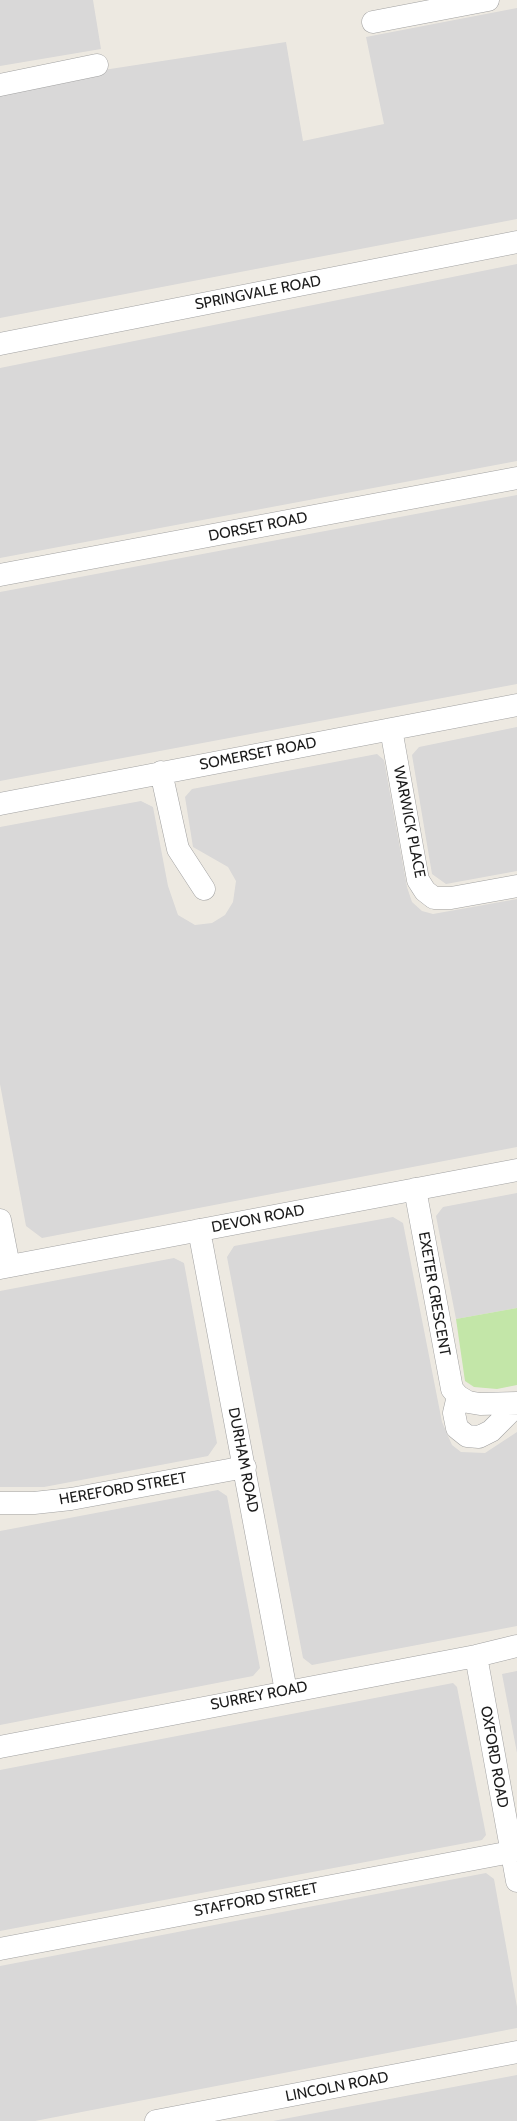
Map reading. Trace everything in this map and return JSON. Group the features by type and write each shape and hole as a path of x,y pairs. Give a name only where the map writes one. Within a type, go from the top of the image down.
{"street":[{"path":"373,22 488,0"},
{"path":"0,85 97,66"},
{"name":"SPRINGVALE ROAD","path":"0,344 517,242"},
{"name":"DORSET ROAD","path":"0,575 517,478"},
{"name":"SOMERSET ROAD","path":"0,804 517,705"},
{"name":"WARWICK PLACE","path":"391,729 418,880 425,891 434,898 451,898 517,886"},
{"path":"161,772 178,849 204,889"},
{"name":"DEVON ROAD","path":"4,1267 517,1170"},
{"name":"EXETER CRESCENT","path":"416,1189 448,1375 452,1389 458,1396"},
{"path":"0,1220 4,1267"},
{"name":"DURHAM ROAD","path":"199,1230 245,1467 286,1691"},
{"path":"458,1396 468,1402 480,1404 517,1404 491,1431 479,1436 467,1436 458,1428 454,1413 458,1396"},
{"name":"HEREFORD STREET","path":"0,1503 34,1503 71,1499 245,1467"},
{"name":"SURREY ROAD","path":"0,1747 286,1691 476,1656 517,1646"},
{"name":"OXFORD ROAD","path":"476,1656 517,1881"},
{"name":"STAFFORD STREET","path":"0,1949 512,1852"},
{"name":"LINCOLN ROAD","path":"156,2121 517,2052"}],"shaded area":[{"path":"0,0 93,0 101,49 0,66"},
{"path":"517,8 517,219 0,318 0,89 110,69 286,42 303,141 384,124 366,37"},
{"path":"517,264 517,461 0,558 0,368"},
{"path":"517,495 517,684 0,781 0,592"},
{"path":"517,727 517,871 446,884 432,874 412,755 419,747"},
{"path":"377,754 384,760 407,887 412,902 422,911 433,914 517,899 517,1147 42,1238 26,1226 0,1084 0,827 141,801 153,807 168,886 178,915 195,925 212,923 225,915 233,902 236,881 228,867 193,847 185,797 192,789"},
{"path":"517,1193 517,1308 456,1319 436,1216 443,1207"},
{"path":"393,1217 403,1223 442,1422 452,1445 461,1452 485,1453 517,1432 517,1626 312,1665 303,1658 227,1257 234,1246"},
{"path":"174,1258 184,1263 217,1443 208,1456 44,1487 0,1487 0,1291"},
{"path":"218,1490 227,1496 260,1668 253,1676 0,1725 0,1531"},
{"path":"517,1671 517,1753 502,1674"},
{"path":"453,1683 457,1687 486,1835 482,1840 0,1931 0,1770"},
{"path":"486,1873 494,1879 517,2007 517,2028 35,2121 0,2121 0,1966"},
{"path":"517,2075 517,2121 273,2121"}],"green space":[{"path":"517,1308 517,1385 497,1389 474,1387 465,1381 456,1319"}]}
